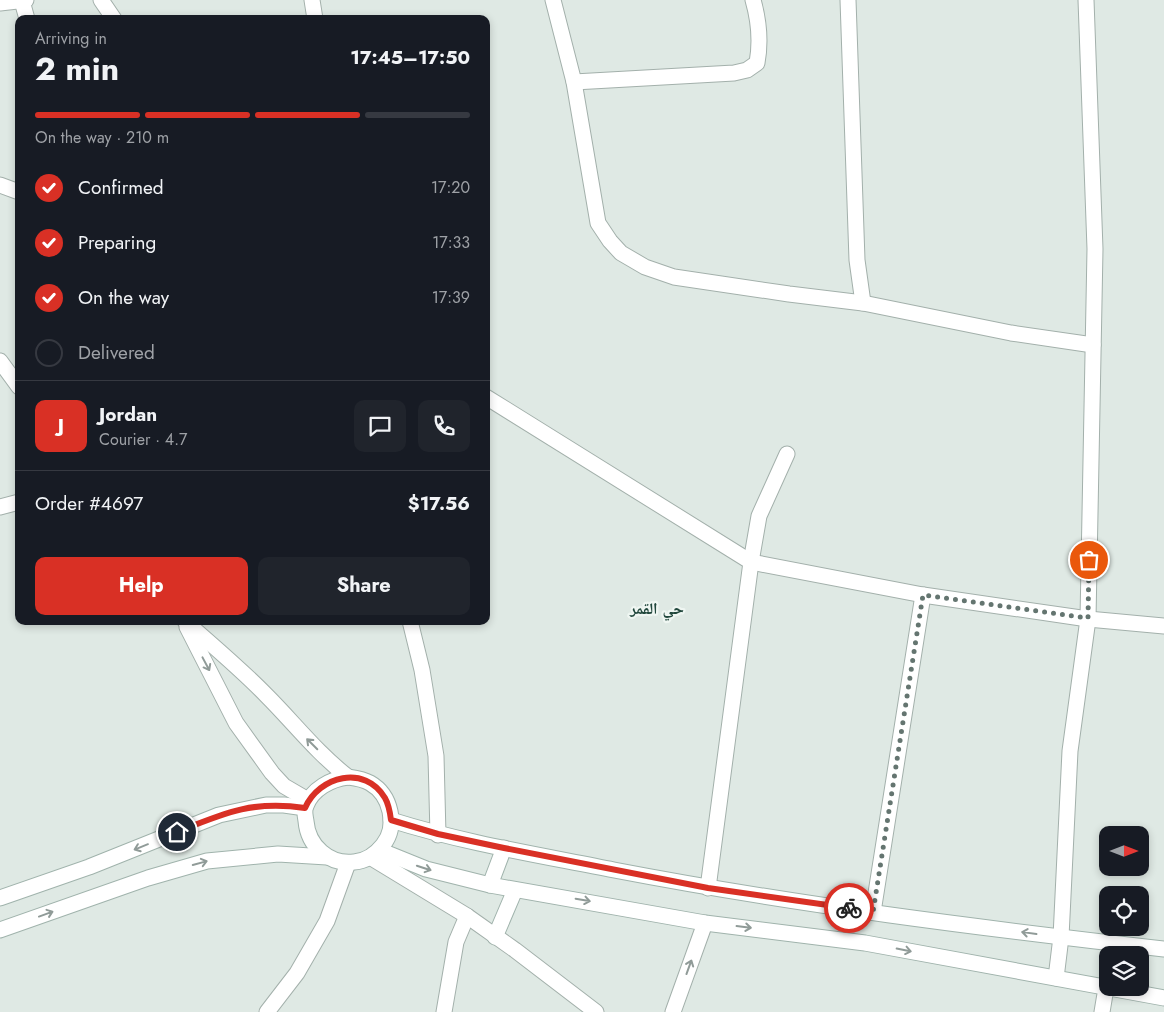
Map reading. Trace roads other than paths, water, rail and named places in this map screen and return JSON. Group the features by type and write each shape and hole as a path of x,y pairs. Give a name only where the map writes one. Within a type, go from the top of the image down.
{"street":[{"path":"0,4 24,0 26,15"},
{"path":"101,0 111,15"},
{"path":"312,0 314,15"},
{"path":"553,0 574,82 598,222 610,242 621,253 645,267 674,277 863,303 1011,333 1093,346"},
{"path":"574,82 709,76 734,74 747,70 758,62 760,47 758,17 753,0"},
{"path":"848,0 857,250 863,303"},
{"path":"1056,978 1061,937 1070,751 1088,618 1095,249 1086,0"},
{"path":"0,185 15,191"},
{"path":"0,361 15,382"},
{"path":"490,399 751,562 923,595 1088,618 1164,626"},
{"path":"708,888 751,562 759,516 787,454"},
{"path":"0,507 15,503"},
{"path":"873,912 923,595"},
{"path":"186,625 236,722 272,773 284,786 307,804"},
{"path":"189,625 244,672 309,742 348,777"},
{"path":"407,625 422,670 436,756 438,834"},
{"path":"348,777 370,782 378,789 386,798 391,820 386,842 374,854 360,862 348,863 337,862 317,849 310,838 306,825 307,804 326,783 336,778 348,777"},
{"path":"0,898 89,867 219,815 266,805 307,804"},
{"path":"391,820 438,834 708,888 873,912 1164,949"},
{"path":"490,885 504,848"},
{"path":"0,930 148,878 207,861 278,854 327,857"},
{"path":"374,854 426,869 516,890 705,923 865,942 1099,987"},
{"path":"374,854 515,950 596,1012"},
{"path":"267,1012 297,973 327,921 348,863"},
{"path":"495,937 516,890"},
{"path":"444,1012 456,942 467,916"},
{"path":"673,1012 705,923"},
{"path":"1149,995 1164,998"},
{"path":"1102,1012 1105,996"}],"district":[{"name":"حي القمر","path":"657,608"}]}
